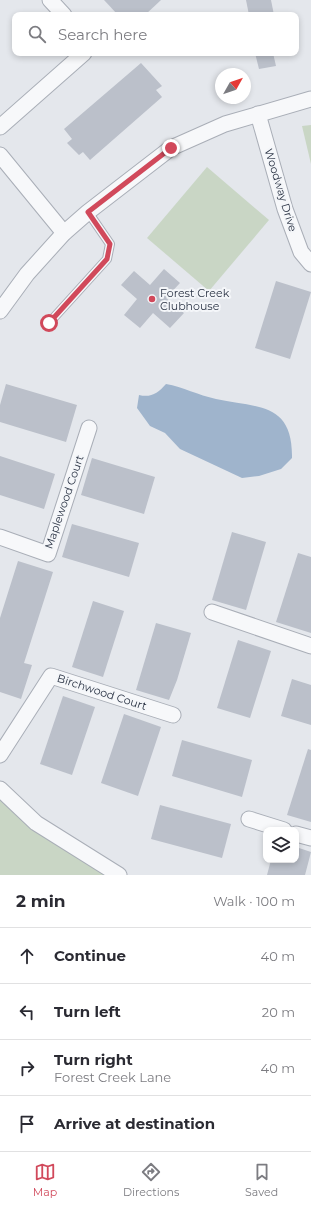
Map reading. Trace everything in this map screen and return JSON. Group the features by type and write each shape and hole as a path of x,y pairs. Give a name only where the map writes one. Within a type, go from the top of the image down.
{"street":[{"path":"50,0 61,12"},
{"path":"0,127 81,56"},
{"path":"0,311 27,274 64,233 88,212 171,148 225,124 311,99"},
{"name":"Woodway Drive","path":"258,114 285,209 301,252 311,264"},
{"path":"0,156 64,233"},
{"name":"Maplewood Court","path":"0,537 48,554 89,428"},
{"path":"212,612 311,646"},
{"name":"Birchwood Court","path":"0,755 52,676 173,715"},
{"path":"0,789 36,823 119,875"},
{"path":"249,820 274,827"},
{"path":"299,835 311,838"}],"lane":[{"path":"49,323 107,259 110,244 88,212"}],"green space":[{"path":"311,125 311,164 302,126"},
{"path":"207,167 269,220 209,291 147,238"},
{"path":"0,788 122,875 0,875"}],"water":[{"path":"166,384 216,399 269,410 279,417 286,426 291,439 292,458 281,469 259,476 242,478 180,449 165,433 150,426 137,408 139,395 147,396 154,394"}],"building":[{"path":"104,0 161,0 148,12 115,12"},
{"path":"246,0 271,0 273,12 248,12"},
{"path":"256,56 274,56 276,66 259,69"},
{"path":"141,63 162,86 156,90 162,97 90,160 83,152 79,155 67,143 72,139 64,129"},
{"name":"Forest Creek Clubhouse","path":"164,269 180,283 166,298 184,313 170,328 153,313 140,328 124,315 137,299 121,285 134,271 150,285"},
{"path":"276,281 311,292 290,359 255,348"},
{"path":"6,384 77,405 66,442 0,422 0,405"},
{"path":"0,456 55,474 44,509 0,495"},
{"path":"92,458 155,477 144,514 81,495"},
{"path":"72,524 139,543 129,577 62,557"},
{"path":"232,532 266,542 246,610 212,600"},
{"path":"298,553 311,557 311,633 276,622"},
{"path":"18,561 53,572 24,663 32,665 21,699 0,692 0,618"},
{"path":"93,601 124,611 103,677 72,667"},
{"path":"156,623 191,633 177,680 169,700 136,690"},
{"path":"238,640 271,651 250,718 217,708"},
{"path":"292,679 311,685 311,725 281,716"},
{"path":"63,696 95,707 72,775 40,764"},
{"path":"124,714 161,727 138,796 101,783"},
{"path":"182,740 252,760 242,797 172,776"},
{"path":"308,749 311,750 311,822 287,815"},
{"path":"160,805 231,824 222,858 151,839"},
{"path":"299,848 311,852 305,875 267,875 270,863 299,863"}],"place":[{"name":"Forest Creek Clubhouse","path":"152,299"}],"route":[{"path":"49,323 107,259 110,244 88,212 171,148"}]}
